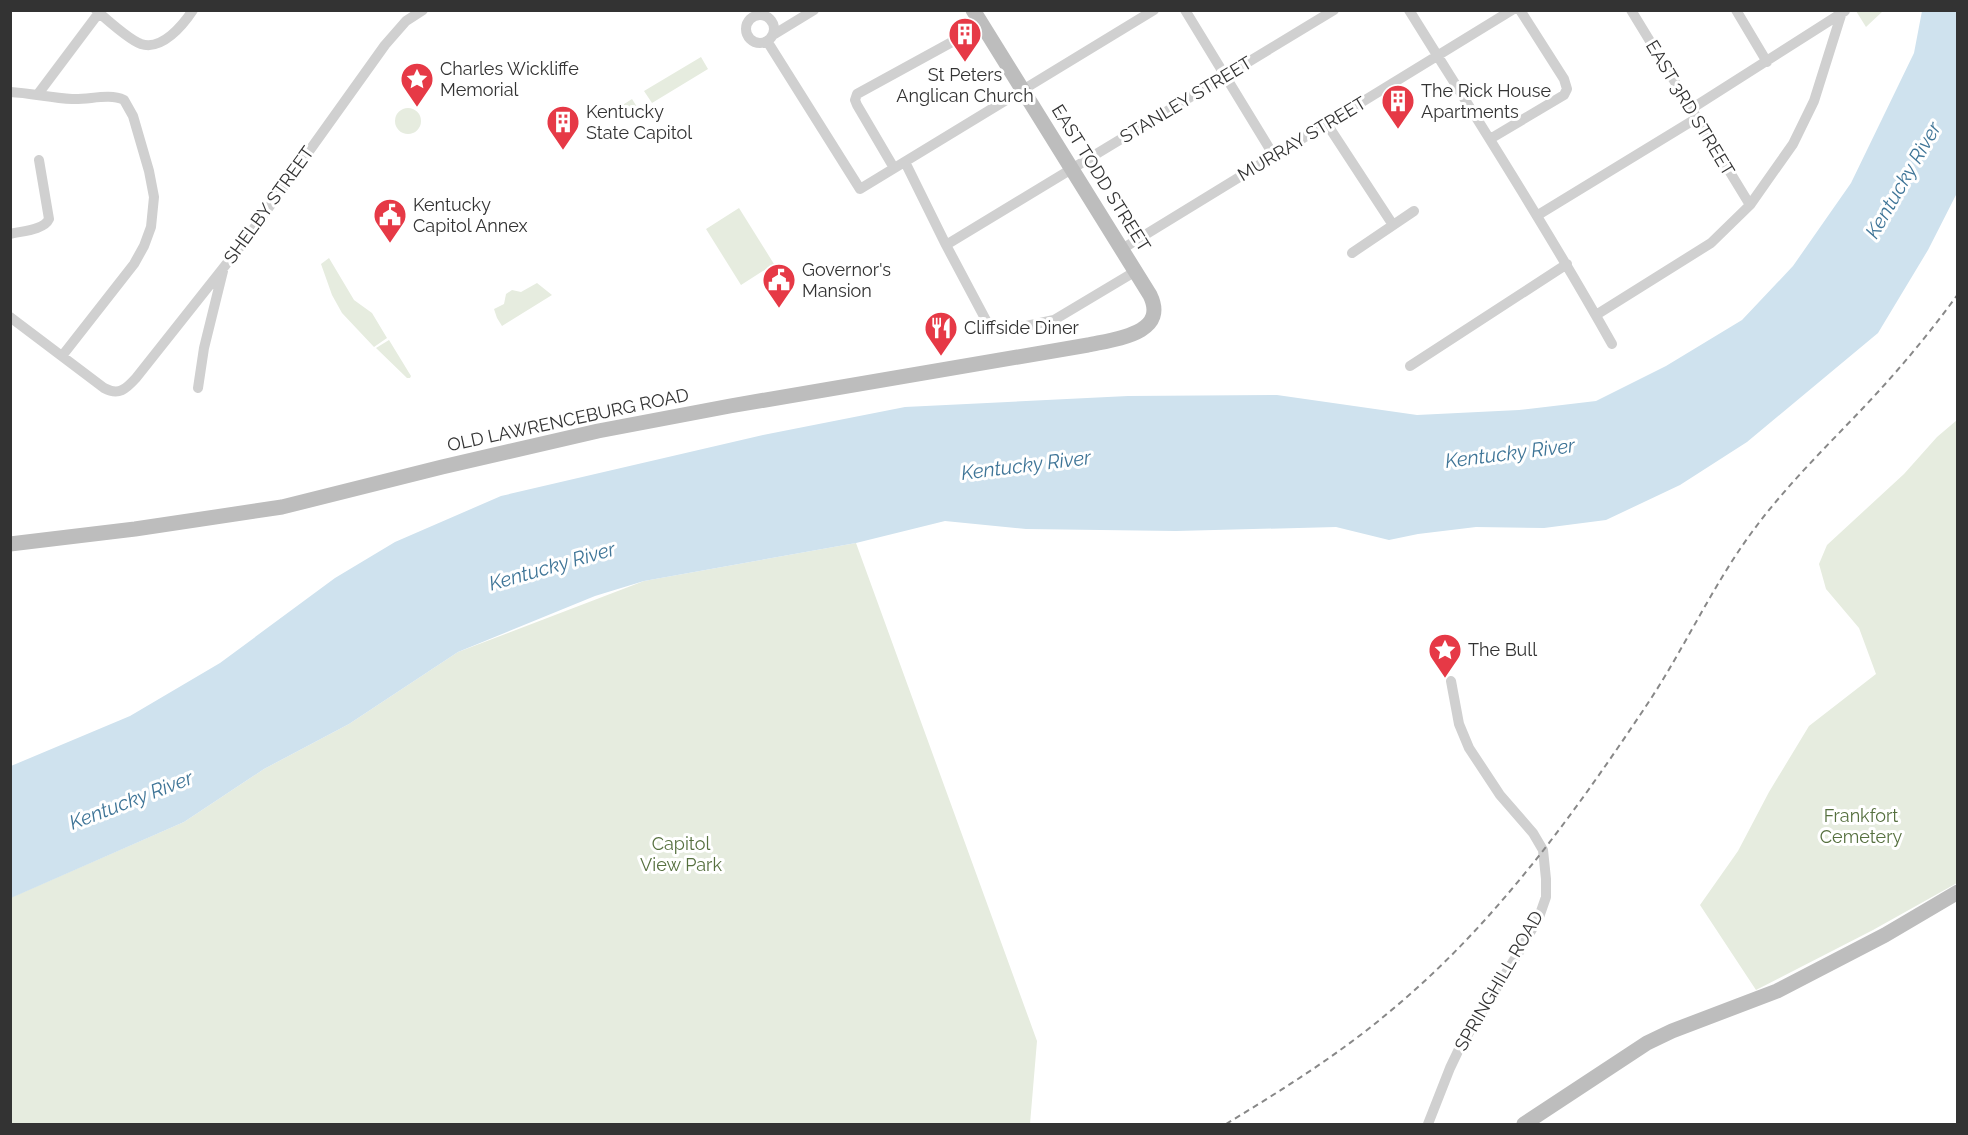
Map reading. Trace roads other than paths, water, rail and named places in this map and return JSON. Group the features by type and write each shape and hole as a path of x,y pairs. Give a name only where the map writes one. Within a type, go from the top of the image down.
{"main road":[{"name":"EAST TODD STREET","path":"974,10 1155,304 1153,320 1135,333"},
{"name":"OLD LAWRENCEBURG ROAD","path":"10,544 282,507 361,489 442,466 598,431 730,406 1088,345 1135,333"},
{"path":"1524,1125 1647,1043 1672,1031 1777,991 1900,926 1958,892"}],"street":[{"path":"38,94 98,11 142,44 154,44 179,28 193,10"},
{"name":"SHELBY STREET","path":"62,356 110,391 117,392 125,389 247,238 385,45 406,21 423,10"},
{"path":"770,38 775,27 771,19 757,13 747,23 747,35 757,43 770,38 814,10"},
{"path":"770,38 860,189 1155,10"},
{"path":"1185,10 1274,156"},
{"name":"STANLEY STREET","path":"946,246 1334,10"},
{"path":"1409,10 1538,215 1612,344"},
{"name":"MURRAY STREET","path":"1122,249 1512,10"},
{"path":"1490,139 1564,94 1567,89 1564,79 1520,10"},
{"name":"EAST 3RD STREET","path":"1631,10 1750,205"},
{"path":"1736,10 1767,62"},
{"path":"1538,215 1694,114 1844,11"},
{"path":"1596,315 1711,243 1750,205 1793,144 1814,101 1844,11"},
{"path":"894,168 857,105 855,100 857,94 983,25"},
{"path":"10,92 48,97 84,99 114,97 124,100 133,116 154,197 151,227 139,256 62,356 10,317"},
{"path":"1327,124 1393,225"},
{"path":"10,234 41,226 49,219 39,160"},
{"path":"905,162 946,246 988,324 1002,331 1054,320 1136,271"},
{"path":"1352,253 1414,212"},
{"path":"1410,366 1567,264"},
{"path":"198,388 204,348 223,267"},
{"name":"SPRINGHILL ROAD","path":"1428,1125 1460,1047 1519,952 1539,917 1546,897 1543,850 1533,833 1500,795 1469,748 1459,724 1451,681"}],"water":[{"name":"Kentucky River","path":"1922,11 1957,11 1957,193 1928,250 1878,333 1747,442 1680,485 1606,520 1544,528 1476,527 1389,540 1336,527 1176,531 1026,529 945,521 856,543 644,581 595,596 458,652 349,724 264,769 184,822 11,898 11,766 130,716 220,663 335,578 395,542 501,496 763,435 905,407 1128,396 1277,395 1417,415 1519,410 1596,401 1666,366 1742,320 1793,266 1851,183 1914,53"}],"railway":[{"path":"1226,1124 1309,1072 1388,1013 1427,979 1498,906 1562,826 1622,742 1752,532 1792,483 1901,366 1958,294"}],"place":[{"name":"St Peters Anglican Church","path":"965,63"},
{"name":"Charles Wickliffe Memorial","path":"417,108"},
{"name":"The Rick House Apartments","path":"1398,130"},
{"name":"Kentucky State Capitol","path":"563,151"},
{"name":"Kentucky Capitol Annex","path":"390,244"},
{"name":"Governor's Mansion","path":"779,309"},
{"name":"Cliffside Diner","path":"941,357"},
{"name":"The Bull","path":"1445,679"}],"park label":[{"name":"Frankfort Cemetery","path":"1861,826"},
{"name":"Capitol View Park","path":"681,854"}]}
